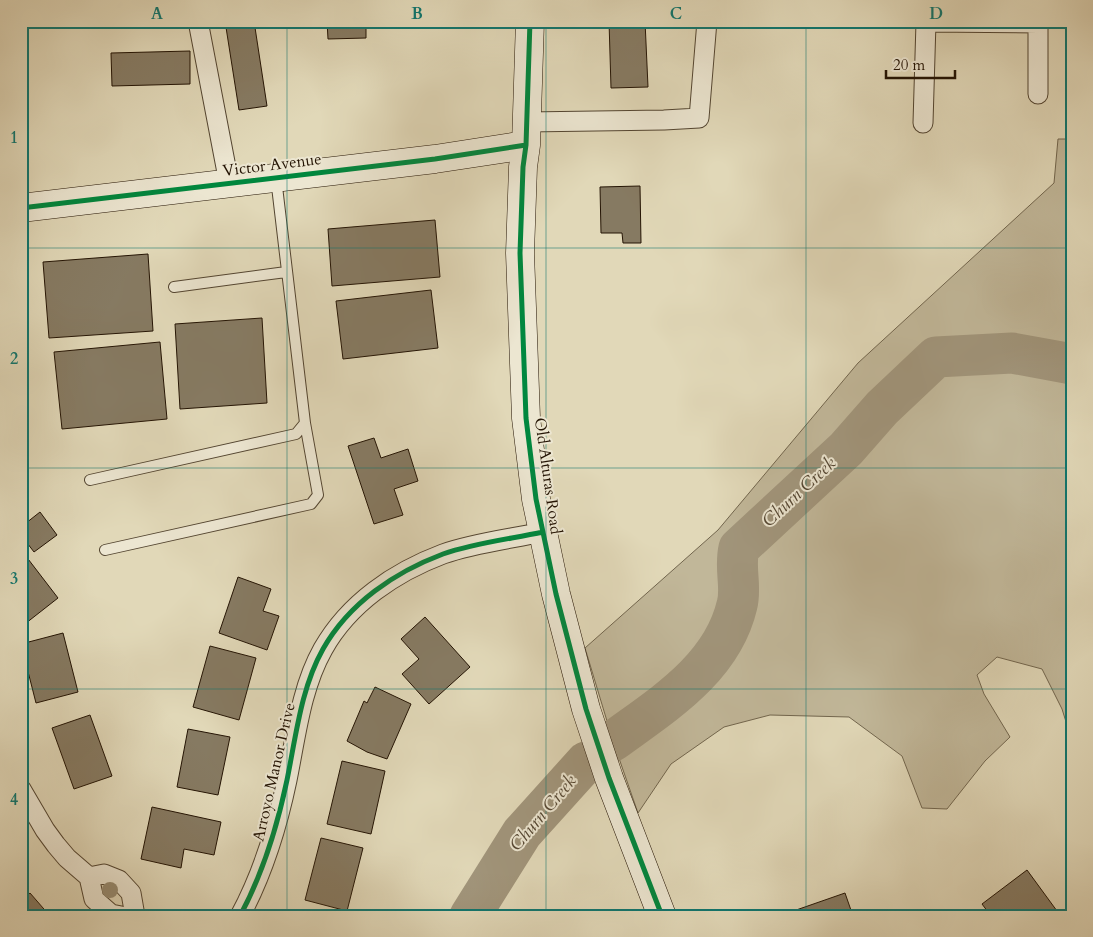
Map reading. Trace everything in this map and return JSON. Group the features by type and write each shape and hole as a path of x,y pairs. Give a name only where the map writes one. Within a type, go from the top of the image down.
{"main road":[{"name":"Old Alturas Road","path":"530,21 520,253 526,418 536,498 570,654 586,709 625,821 662,916"},
{"name":"Victor Avenue","path":"21,208 435,158 526,134"}],"street":[{"path":"198,21 229,183"},
{"path":"526,134 700,118 707,21"},
{"path":"923,123 926,22 1038,22 1038,94"},
{"name":"Arroyo Manor Drive","path":"240,916 253,892 266,859 308,685 323,649 335,629 350,611 366,598 417,565 456,550 543,532"},
{"path":"21,789 45,830 67,858 89,877 94,899 111,914 120,916"},
{"path":"89,877 104,874 119,880 131,893 136,916"}],"lane":[{"path":"105,550 311,504 318,495 305,423 276,177"},
{"path":"174,287 286,272"},
{"path":"90,480 296,434 305,423"}],"shaded area":[{"path":"1058,139 1072,139 1072,741 1062,709 1042,669 997,657 977,675 984,694 1010,737 985,761 947,809 922,808 902,756 849,717 770,715 724,727 671,764 638,813 613,741 585,648 718,530 858,363 1054,183"}],"building":[{"path":"125,21 153,21 153,22 125,23"},
{"path":"225,21 254,21 267,106 239,110"},
{"path":"327,21 366,21 366,38 328,39"},
{"path":"378,21 455,21 455,23 378,25"},
{"path":"609,21 645,21 648,87 611,88"},
{"path":"190,51 190,84 112,86 111,53"},
{"path":"640,186 641,243 623,243 622,233 601,233 600,187"},
{"path":"435,220 440,277 332,286 328,229"},
{"path":"148,254 153,331 49,338 43,262"},
{"path":"21,275 23,336 21,336"},
{"path":"431,290 438,348 343,359 336,301"},
{"path":"262,318 267,403 180,409 175,324"},
{"path":"160,342 167,419 62,429 54,352"},
{"path":"374,438 381,458 408,449 418,481 394,489 403,515 374,524 348,446"},
{"path":"40,512 57,535 34,552 21,535 21,527"},
{"path":"25,555 58,598 21,627 21,558"},
{"path":"238,577 271,589 263,611 279,616 267,650 219,633"},
{"path":"425,617 470,667 429,704 402,674 419,659 401,639"},
{"path":"63,633 78,692 36,703 21,644"},
{"path":"210,646 256,658 239,720 193,707"},
{"path":"375,687 411,704 387,759 367,752 347,741 364,701 367,703"},
{"path":"90,715 112,776 74,789 52,728"},
{"path":"188,729 230,737 218,795 177,787"},
{"path":"342,761 385,771 371,834 327,824"},
{"path":"152,807 221,822 214,855 184,849 181,868 141,859"},
{"path":"321,838 363,848 347,911 305,900"},
{"path":"1027,870 1057,911 1050,916 1023,916 1021,913 1016,916 991,916 982,904"},
{"path":"30,893 50,916 21,916 21,901"},
{"path":"845,893 853,916 779,916"}],"waterway":[{"name":"Churn Creek","path":"613,741 688,684 718,648 729,628 737,605 739,591 737,563 739,548 846,449 882,408 936,357 1012,353 1072,364"},
{"name":"Churn Creek","path":"470,916 522,833 586,762"}],"cycle path":[{"path":"530,21 520,253 526,418 536,499 556,594 586,709 609,778 662,916"},
{"path":"21,208 435,159 526,145"},
{"path":"240,916 256,883 274,833 309,680 323,649 334,632 346,617 375,591 425,561 467,547 543,532"}]}
